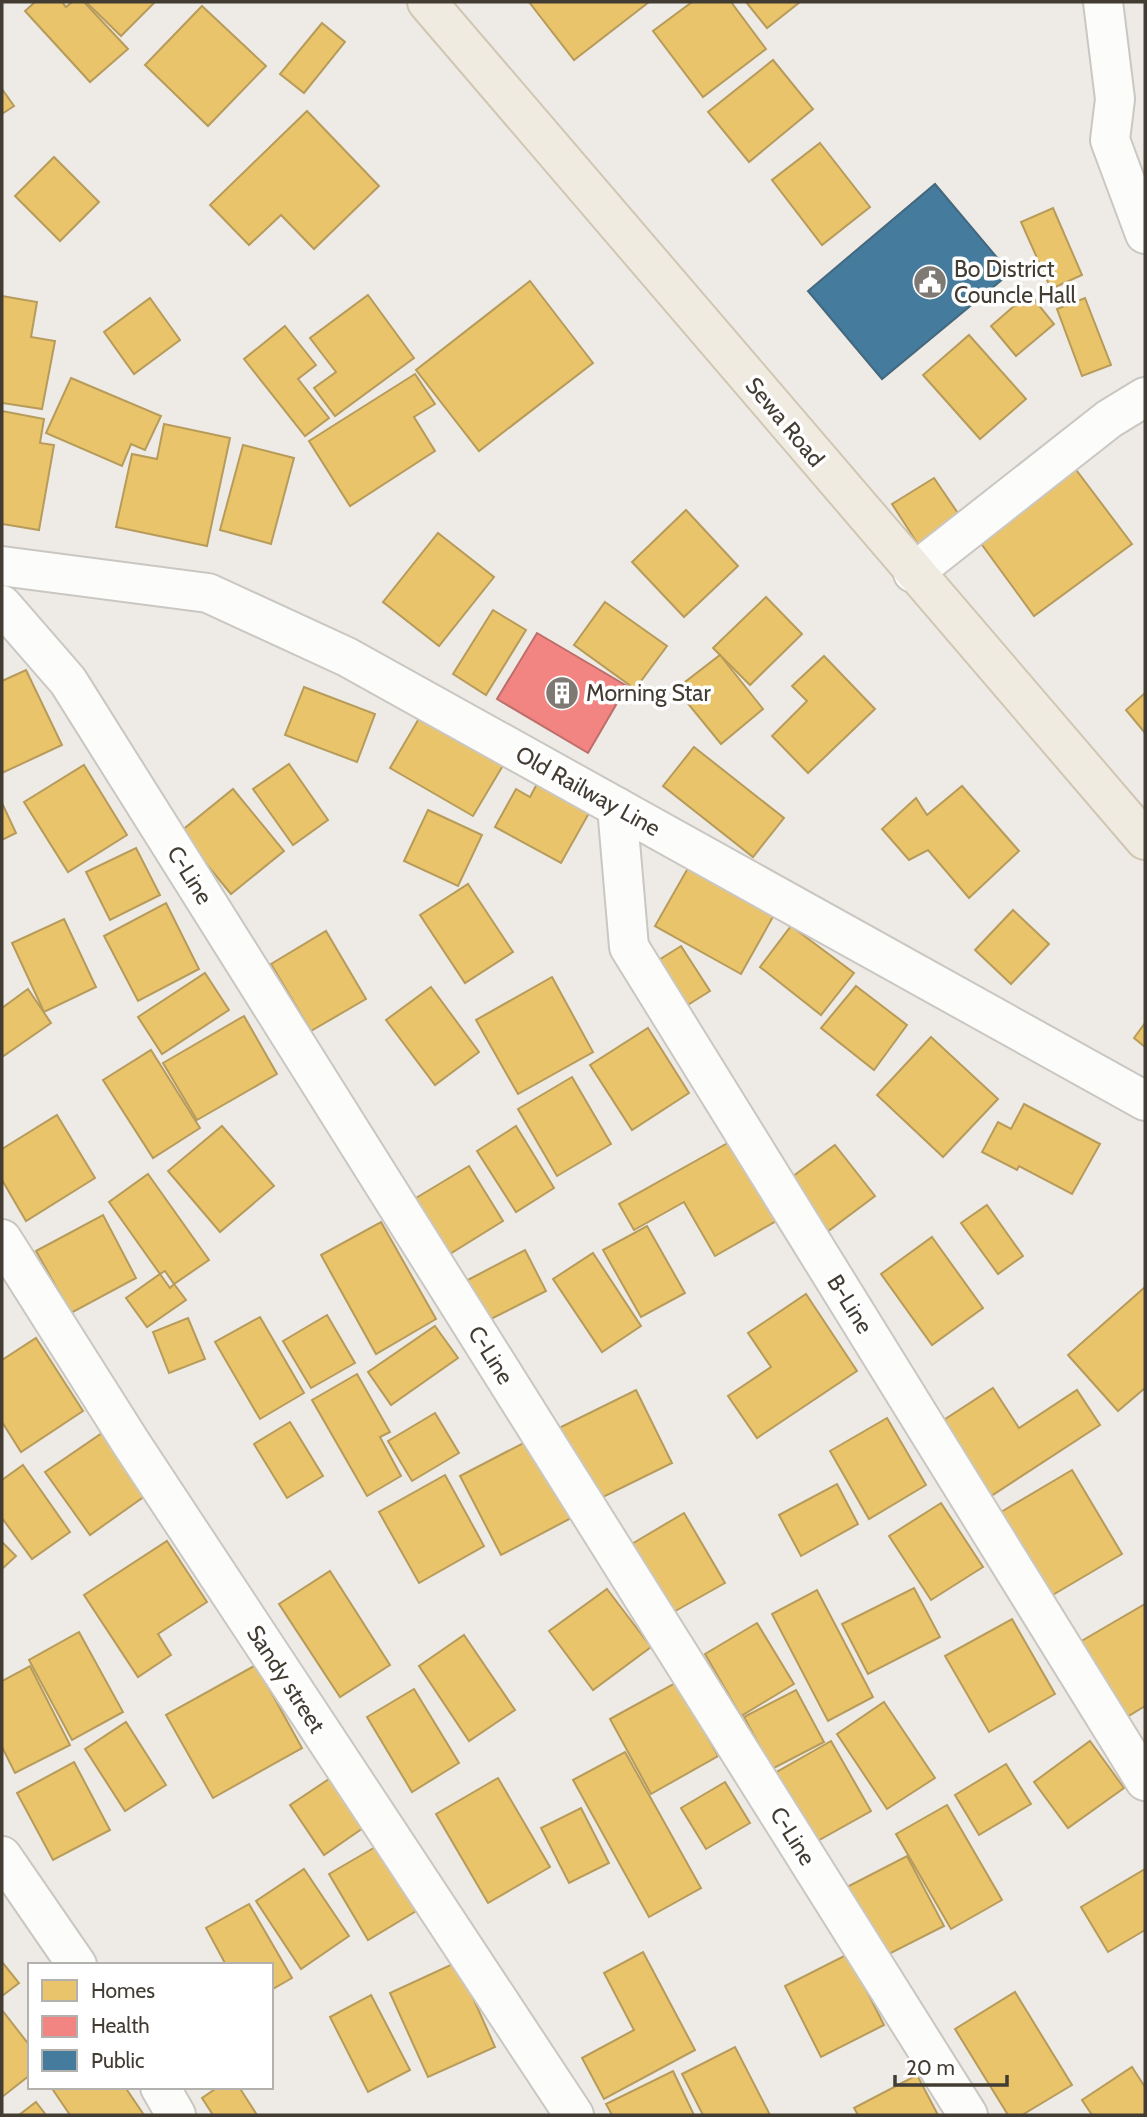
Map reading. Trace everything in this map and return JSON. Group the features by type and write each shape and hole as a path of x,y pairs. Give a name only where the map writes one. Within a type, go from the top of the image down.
{"main road":[{"name":"Sewa Road","path":"427,2 913,573 1145,840"}],"street":[{"path":"1104,2 1115,99 1110,140 1145,234"},
{"path":"913,573 1109,419 1145,397"},
{"name":"Old Railway Line","path":"2,566 208,593 347,657 1145,1101"},
{"name":"C-Line","path":"2,604 68,681 968,2115"},
{"name":"B-Line","path":"617,807 629,947 1145,1781"},
{"name":"Sandy street","path":"2,1239 138,1455 573,2115"},
{"path":"2,1856 76,1963"},
{"path":"161,2089 176,2115"}],"building: Homes":[{"path":"35,2 62,2 66,7 72,2 84,2 128,49 90,82 25,11"},
{"path":"86,2 155,2 121,36"},
{"path":"529,2 649,2 574,60"},
{"path":"692,2 731,2 766,49 703,97 653,31"},
{"path":"746,2 800,2 767,28"},
{"path":"202,6 266,66 208,126 145,65"},
{"path":"322,23 345,42 304,93 280,74"},
{"path":"773,60 813,109 749,162 708,112"},
{"path":"2,89 14,106 2,114"},
{"path":"307,111 379,186 314,249 281,215 249,245 210,205"},
{"path":"820,143 870,207 822,245 772,180"},
{"path":"54,157 99,202 60,241 15,196"},
{"path":"1053,208 1082,275 1051,289 1021,222"},
{"path":"530,281 593,363 479,451 416,370"},
{"path":"1029,293 1054,324 1016,356 991,326"},
{"path":"368,295 414,358 335,416 314,388 336,372 310,338"},
{"path":"2,296 37,302 31,337 55,341 42,409 2,403"},
{"path":"150,298 180,340 134,374 104,332"},
{"path":"1085,298 1111,365 1082,376 1057,309"},
{"path":"285,326 316,365 298,379 329,418 305,436 244,359"},
{"path":"969,335 1026,399 980,439 923,375"},
{"path":"415,374 435,404 414,417 435,451 350,506 309,441"},
{"path":"71,378 161,416 145,450 131,444 122,466 46,433"},
{"path":"2,411 44,419 40,443 54,445 39,530 2,524"},
{"path":"164,424 230,438 207,546 116,527 132,454 157,459"},
{"path":"243,445 294,458 271,544 220,530"},
{"path":"1074,467 1132,544 1034,616 977,538"},
{"path":"934,478 964,522 921,549 892,504"},
{"path":"686,510 738,566 684,617 632,562"},
{"path":"438,533 494,577 439,646 383,602"},
{"path":"766,597 802,634 750,685 713,648"},
{"path":"605,602 667,646 635,689 574,645"},
{"path":"493,610 526,630 486,695 453,674"},
{"path":"720,655 763,709 721,744 676,689"},
{"path":"824,656 875,709 808,773 772,736 807,701 792,686"},
{"path":"26,670 62,745 2,773 2,681"},
{"path":"304,687 375,714 357,762 285,735"},
{"path":"1145,693 1145,733 1126,710"},
{"path":"421,715 505,762 473,816 390,768"},
{"path":"694,747 784,818 753,857 663,786"},
{"path":"289,764 328,820 293,845 253,789"},
{"path":"84,765 127,835 68,872 24,802"},
{"path":"540,778 593,806 561,863 495,827 516,789 530,797"},
{"path":"962,786 1019,851 969,898 928,850 909,860 882,829 916,798 927,815"},
{"path":"233,789 284,851 231,894 180,832"},
{"path":"2,803 16,833 2,840"},
{"path":"428,810 482,835 458,886 404,861"},
{"path":"136,848 160,895 110,920 86,872"},
{"path":"688,868 774,915 741,974 655,926"},
{"path":"468,884 513,952 465,983 420,915"},
{"path":"166,903 199,969 138,1001 104,936"},
{"path":"1013,910 1049,944 1011,984 975,950"},
{"path":"64,919 96,987 44,1012 12,943"},
{"path":"791,926 854,973 821,1015 760,967"},
{"path":"326,931 366,999 311,1031 271,964"},
{"path":"681,946 710,991 683,1008 654,963"},
{"path":"205,973 229,1010 162,1054 138,1017"},
{"path":"552,977 593,1052 518,1094 476,1020"},
{"path":"856,986 907,1025 874,1070 821,1028"},
{"path":"431,987 479,1052 435,1085 386,1020"},
{"path":"28,989 51,1023 2,1057 2,1008"},
{"path":"244,1016 277,1074 197,1120 163,1063"},
{"path":"1145,1023 1145,1047 1134,1038"},
{"path":"648,1028 689,1093 632,1130 590,1065"},
{"path":"931,1037 998,1099 943,1157 877,1095"},
{"path":"151,1050 200,1128 153,1158 103,1080"},
{"path":"572,1077 611,1144 557,1176 518,1109"},
{"path":"1024,1104 1100,1144 1072,1194 1019,1166 1017,1170 982,1152 998,1122 1011,1129"},
{"path":"57,1115 95,1178 26,1221 2,1180 2,1149"},
{"path":"222,1126 274,1186 220,1232 168,1171"},
{"path":"516,1126 554,1188 516,1212 477,1151"},
{"path":"733,1140 778,1220 715,1256 684,1202 634,1230 619,1204"},
{"path":"835,1145 875,1196 827,1232 788,1180"},
{"path":"469,1166 503,1221 440,1260 406,1204"},
{"path":"148,1174 209,1260 174,1284 165,1271 160,1274 109,1202"},
{"path":"987,1205 1023,1256 998,1274 961,1223"},
{"path":"103,1215 136,1278 71,1313 36,1251"},
{"path":"381,1222 436,1319 376,1354 321,1255"},
{"path":"647,1226 685,1293 641,1317 603,1250"},
{"path":"932,1237 983,1308 932,1345 881,1274"},
{"path":"525,1250 546,1291 483,1323 462,1283"},
{"path":"593,1253 641,1326 602,1352 553,1279"},
{"path":"160,1274 170,1288 174,1284 186,1300 147,1327 126,1298"},
{"path":"1145,1287 1145,1388 1118,1411 1068,1355"},
{"path":"806,1294 857,1371 757,1438 728,1396 771,1367 748,1333"},
{"path":"327,1315 355,1363 311,1388 283,1341"},
{"path":"260,1317 304,1393 260,1419 215,1342"},
{"path":"188,1318 205,1359 169,1373 153,1332"},
{"path":"435,1326 458,1358 391,1405 368,1372"},
{"path":"36,1338 83,1411 21,1452 2,1422 2,1360"},
{"path":"357,1374 390,1432 380,1437 401,1476 367,1496 312,1400"},
{"path":"993,1388 1019,1428 1077,1390 1100,1425 985,1500 936,1425"},
{"path":"636,1390 672,1463 595,1501 559,1428"},
{"path":"435,1413 459,1453 412,1481 388,1441"},
{"path":"887,1418 926,1485 869,1519 830,1451"},
{"path":"290,1422 323,1476 287,1498 254,1444"},
{"path":"108,1429 152,1491 90,1535 45,1472"},
{"path":"535,1437 575,1516 501,1555 460,1476"},
{"path":"23,1465 70,1532 32,1559 2,1518 2,1480"},
{"path":"1072,1470 1122,1554 1051,1596 1001,1512"},
{"path":"445,1475 484,1546 419,1583 379,1512"},
{"path":"837,1484 858,1524 801,1556 779,1515"},
{"path":"941,1503 983,1567 931,1600 889,1536"},
{"path":"684,1513 725,1583 670,1614 630,1545"},
{"path":"167,1541 207,1602 158,1634 171,1655 138,1677 84,1595"},
{"path":"2,1542 16,1556 2,1569"},
{"path":"330,1571 390,1665 340,1697 279,1604"},
{"path":"914,1588 940,1637 868,1674 842,1624"},
{"path":"607,1589 651,1647 593,1690 549,1631"},
{"path":"817,1590 873,1697 828,1721 772,1614"},
{"path":"1145,1604 1145,1706 1122,1720 1078,1643"},
{"path":"1012,1619 1055,1694 989,1732 945,1656"},
{"path":"757,1623 794,1684 741,1716 705,1654"},
{"path":"79,1632 123,1712 72,1740 29,1660"},
{"path":"464,1635 515,1710 469,1741 419,1666"},
{"path":"256,1665 302,1748 213,1798 166,1715"},
{"path":"30,1666 70,1745 15,1773 2,1747 2,1681"},
{"path":"677,1682 718,1756 651,1794 610,1719"},
{"path":"414,1689 459,1763 412,1792 367,1717"},
{"path":"796,1690 824,1742 772,1769 744,1717"},
{"path":"884,1702 935,1778 887,1809 837,1734"},
{"path":"126,1722 166,1785 125,1811 85,1749"},
{"path":"831,1741 871,1811 814,1843 775,1773"},
{"path":"1090,1741 1124,1788 1068,1828 1034,1782"},
{"path":"625,1752 701,1888 649,1917 573,1780"},
{"path":"74,1762 110,1830 53,1860 17,1793"},
{"path":"1006,1764 1031,1804 979,1835 955,1795"},
{"path":"332,1777 366,1826 324,1855 290,1805"},
{"path":"498,1778 550,1867 488,1903 436,1814"},
{"path":"725,1782 750,1823 706,1849 681,1808"},
{"path":"947,1805 1002,1900 951,1929 896,1834"},
{"path":"581,1808 609,1863 569,1883 541,1828"},
{"path":"389,1839 428,1904 368,1940 329,1874"},
{"path":"907,1856 944,1926 883,1957 847,1887"},
{"path":"304,1869 349,1936 301,1969 256,1901"},
{"path":"1145,1869 1145,1930 1108,1952 1081,1907"},
{"path":"249,1904 292,1978 273,1989 273,1963 225,1963 206,1928"},
{"path":"643,1952 695,2050 604,2099 582,2058 634,2030 604,1973"},
{"path":"848,1954 884,2025 821,2057 785,1986"},
{"path":"2,1962 19,1983 2,1996"},
{"path":"457,1962 495,2047 428,2077 390,1993"},
{"path":"1015,1992 1072,2085 1022,2115 1008,2115 955,2029"},
{"path":"371,1995 410,2070 368,2092 330,2017"},
{"path":"2,2010 28,2043 28,2077 2,2097"},
{"path":"735,2047 770,2115 703,2115 682,2074"},
{"path":"1132,2067 1145,2087 1145,2115 1092,2115 1082,2100"},
{"path":"673,2071 694,2115 612,2115 606,2104"},
{"path":"917,2075 938,2115 858,2115 854,2108"},
{"path":"52,2089 126,2089 144,2115 70,2115"},
{"path":"215,2089 240,2089 257,2115 213,2115 202,2098"},
{"path":"36,2102 46,2115 19,2115"}],"building: Health":[{"name":"Morning Star","path":"537,633 627,686 588,753 497,699"}],"building: Public":[{"path":"935,184 1010,273 882,379 808,291"}],"place":[{"name":"Bo District Councle Hall","path":"930,282"},
{"name":"Morning Star","path":"562,693"}]}
